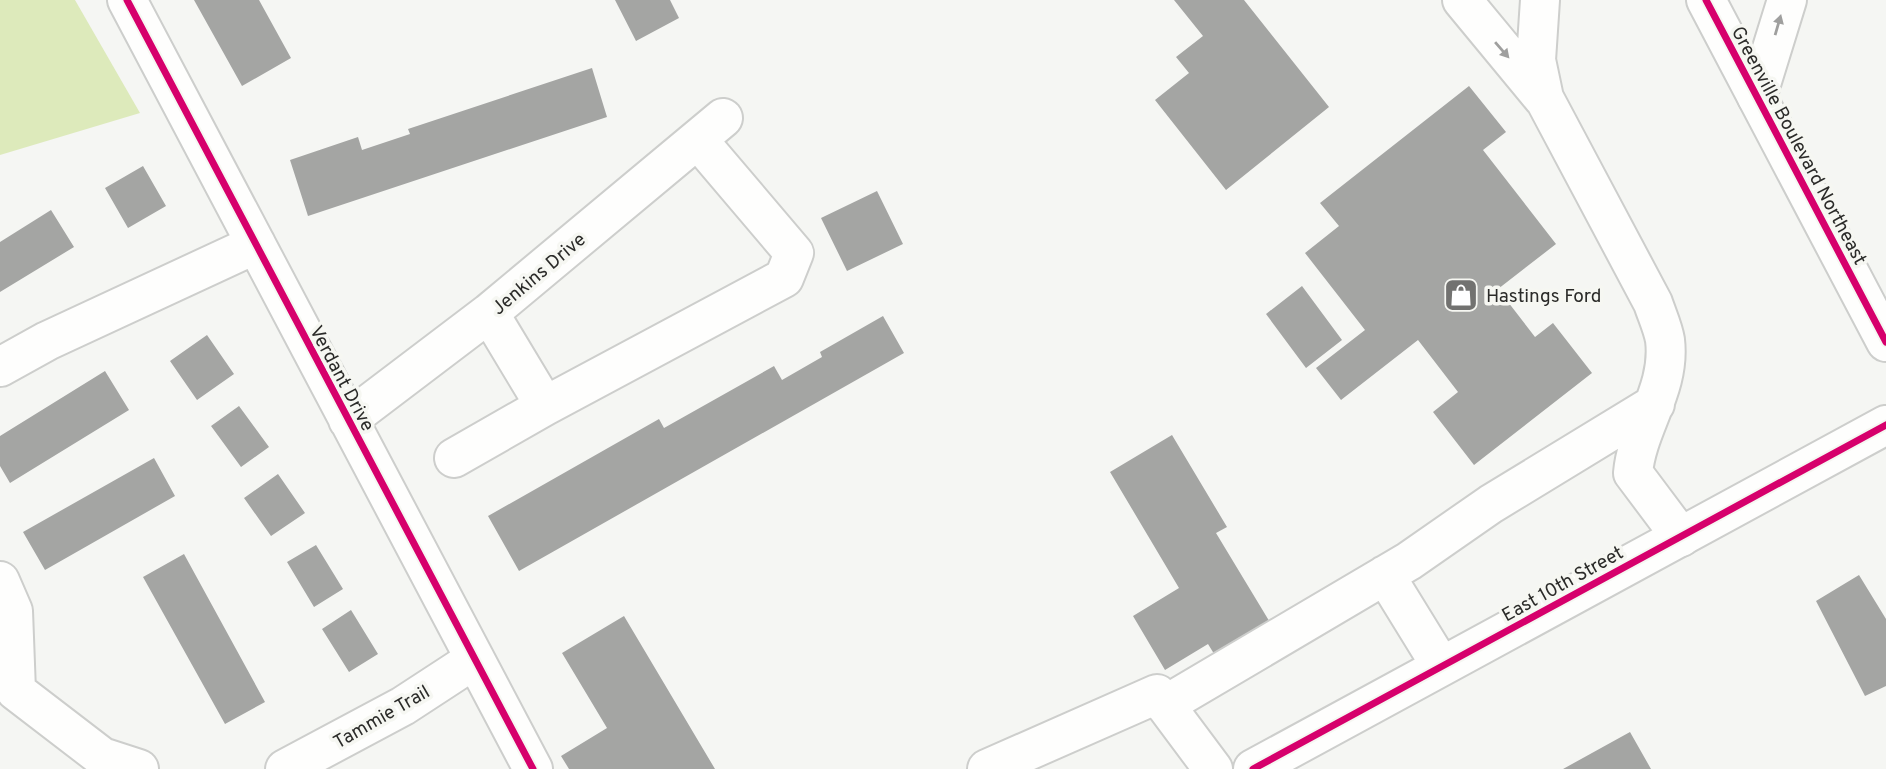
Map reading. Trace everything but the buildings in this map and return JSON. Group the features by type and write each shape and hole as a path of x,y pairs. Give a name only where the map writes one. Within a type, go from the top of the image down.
{"main road":[{"name":"Verdant Drive","path":"127,0 533,769"},
{"path":"1462,0 1544,98 1653,303 1665,340 1663,379 1635,448 1633,473 1681,537"},
{"path":"1540,0 1536,60 1544,98"},
{"name":"Greenville Boulevard Northeast","path":"1706,0 1886,342"},
{"path":"1757,97 1787,0"},
{"name":"Jenkins Drive","path":"348,420 489,313 711,129 794,253 784,278 545,406"},
{"path":"0,367 47,341 256,244"},
{"path":"454,458 545,406 489,313"},
{"path":"1165,705 1385,575 1491,504 1655,404"},
{"name":"East 10th Street","path":"1253,769 1886,425"},
{"path":"1385,575 1441,666"},
{"path":"0,581 13,611 16,691 102,757 139,769"},
{"name":"Tammie Trail","path":"285,769 402,706 475,659"},
{"path":"987,769 1157,694 1213,769"}],"green space":[{"path":"0,0 75,0 140,113 0,155"}],"cycle path":[{"path":"127,0 533,769"},
{"path":"1706,0 1886,342"},
{"path":"1253,769 1886,425"}],"place":[{"name":"Hastings Ford","path":"1461,295"}]}
